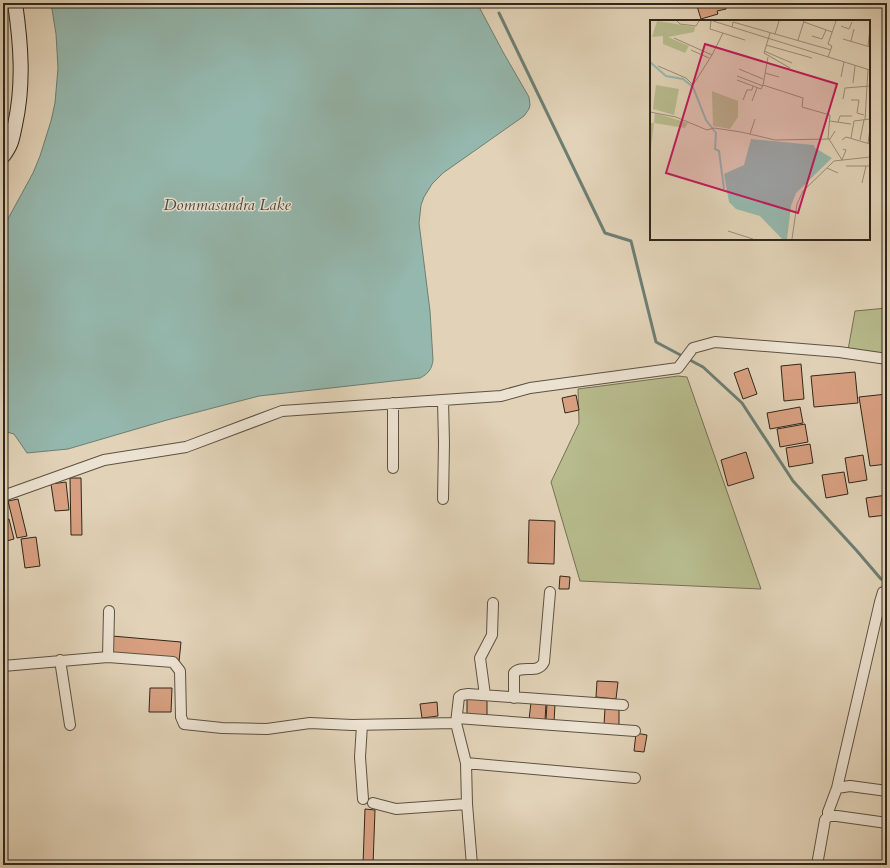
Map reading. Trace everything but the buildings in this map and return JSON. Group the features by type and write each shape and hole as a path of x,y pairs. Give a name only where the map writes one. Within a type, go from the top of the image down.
{"street":[{"path":"3,156 10,146 17,114 21,80 21,53 15,3"},
{"path":"3,496 104,460 186,447 282,411 501,396 530,388 678,368 693,348 715,342 839,352 887,359"},
{"path":"443,400 443,499"},
{"path":"393,403 393,468"},
{"path":"818,865 825,820 828,816 828,812 837,788 880,602 883,592 887,591"},
{"path":"514,698 514,673 519,669 539,668 543,666 550,592"},
{"path":"485,696 480,658 492,635 493,603"},
{"path":"108,657 109,611"},
{"path":"3,666 108,657 173,662 180,671 181,717 184,724 222,728 267,729 310,723 362,724 457,721 635,731"},
{"path":"60,660 70,725"},
{"path":"472,865 467,804 466,763 457,721 459,697 468,694 623,705"},
{"path":"362,724 360,757 364,798"},
{"path":"466,763 635,778"},
{"path":"837,788 850,786 887,791"},
{"path":"373,803 396,809 467,804"},
{"path":"828,816 887,823"}],"green space":[{"path":"887,308 887,354 848,350 855,311"},
{"path":"678,376 687,377 761,589 580,581 551,482 579,423 578,389"}],"water":[{"name":"Dommasandra Lake","path":"51,3 477,3 529,97 530,105 524,116 443,173 432,184 421,205 419,223 430,311 433,360 431,369 420,378 259,396 167,420 68,449 27,453 14,434 3,431 3,228 33,173 51,121 55,103 58,68 56,34"}],"waterway":[{"path":"499,13 605,233 631,241 656,342 703,367 742,403 793,481 881,579 887,582"}]}
